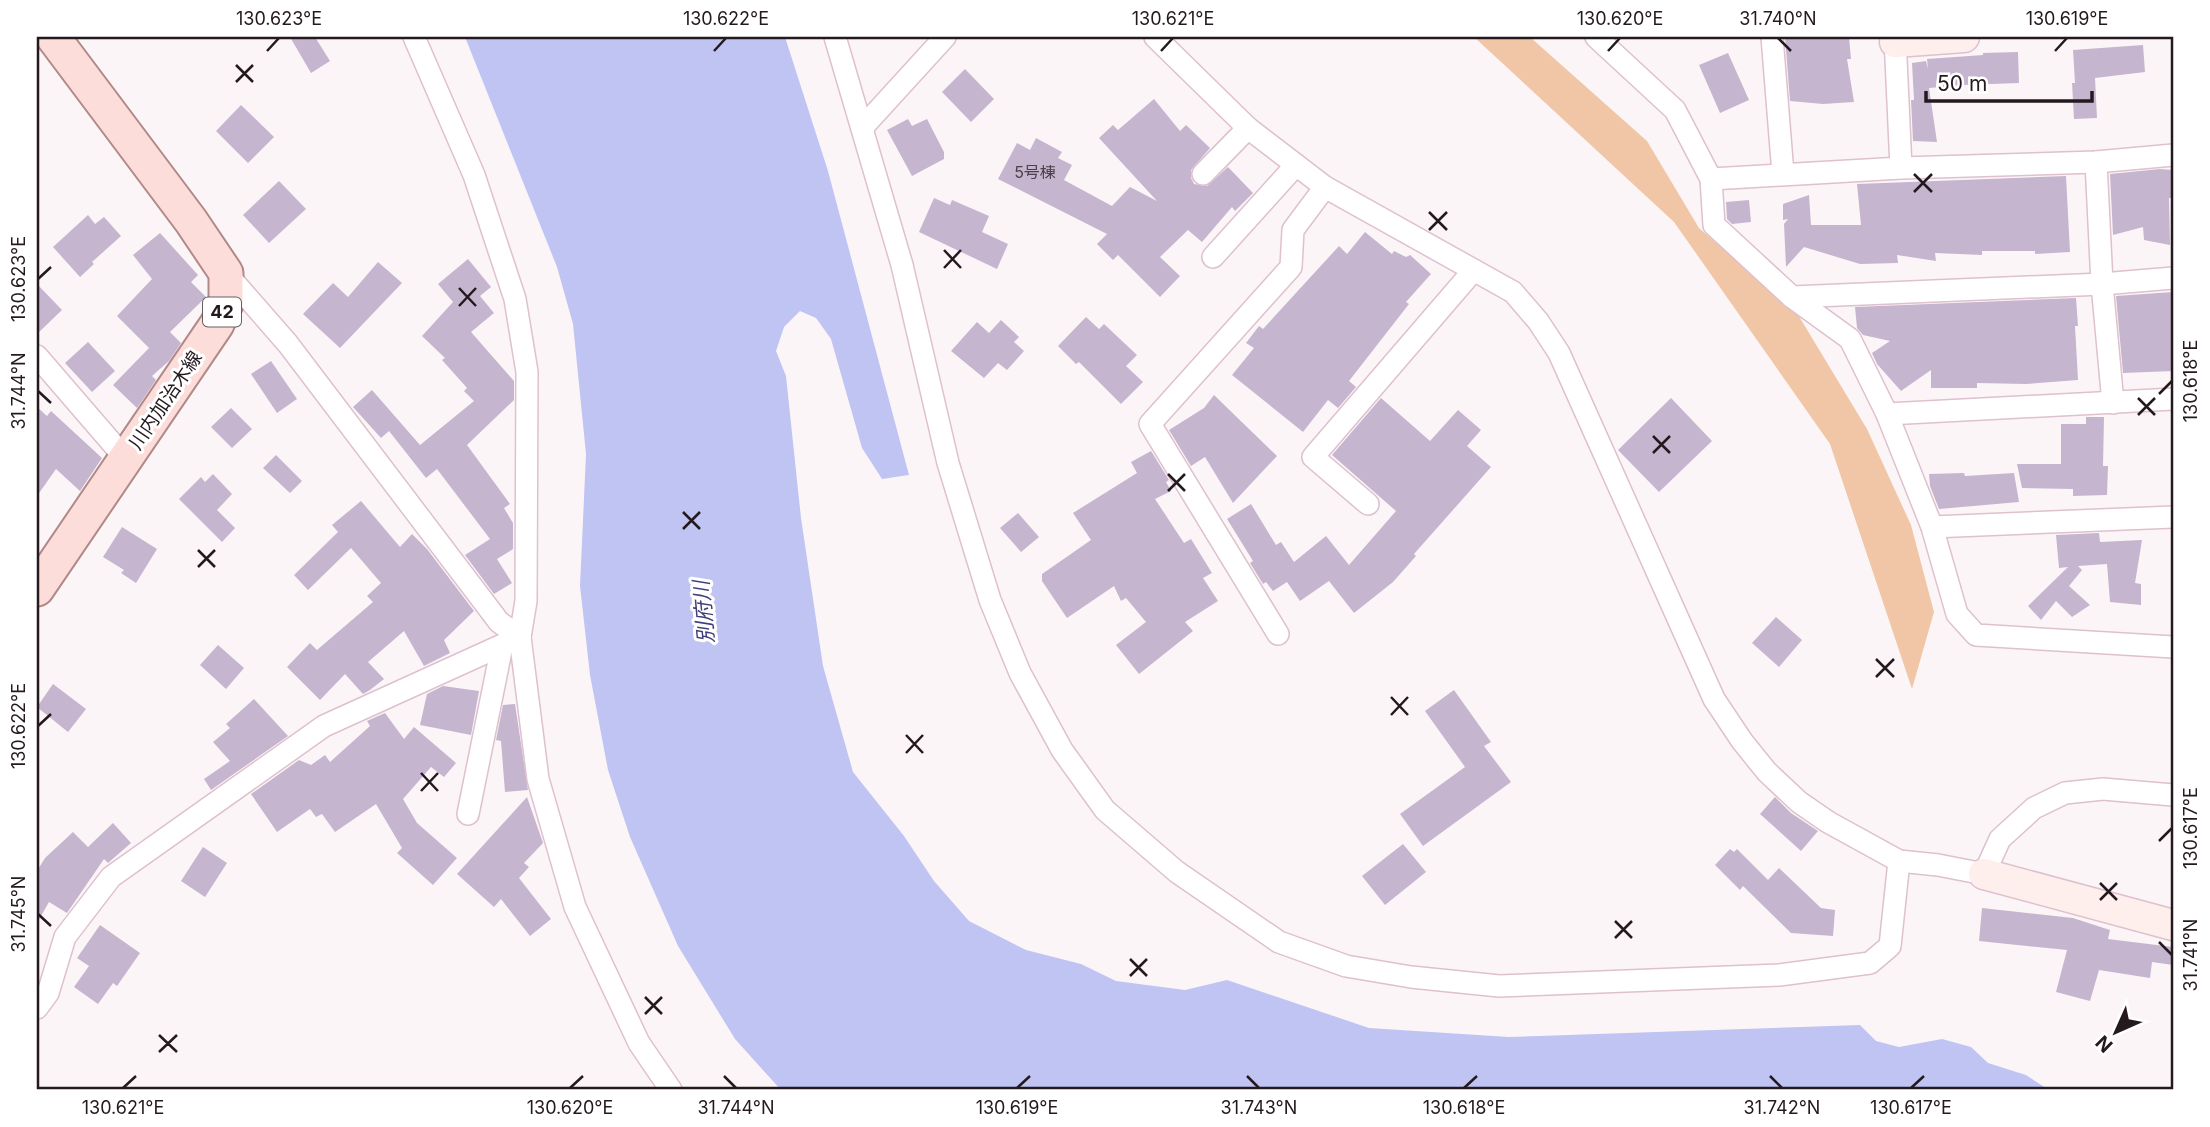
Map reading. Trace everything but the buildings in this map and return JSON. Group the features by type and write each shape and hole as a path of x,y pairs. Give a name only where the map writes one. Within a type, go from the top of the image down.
{"main road":[{"name":"42","path":"59,39 226,273"},
{"name":"川内加治木線","path":"37,589 217,324 226,304 226,273"}],"street":[{"path":"414,37 474,175 515,299 527,372 526,601 511,641 468,814"},
{"path":"835,37 902,265 948,463 990,600 1020,673 1062,750 1105,810 1177,872 1279,942 1346,967 1499,986 1779,975 1870,963 1890,946 1899,861"},
{"path":"862,128 945,37"},
{"path":"1155,37 1248,128 1325,187 1513,292 1538,321 1559,353 1714,699 1742,741 1768,772 1799,802 1828,822 1899,861 1984,874 2173,925"},
{"path":"1596,37 1675,110 1711,178 1714,225 1793,297 1850,339 1887,414 1932,527 1957,614 1976,635 2173,647"},
{"path":"1772,37 1783,174"},
{"path":"1901,167 1895,39 1964,37"},
{"path":"1203,174 1248,128"},
{"path":"1711,178 1901,167 2096,162 2173,155"},
{"path":"2096,162 2102,284 2113,403"},
{"path":"1213,257 1296,165"},
{"path":"1278,634 1150,424 1291,267 1293,230 1325,187"},
{"path":"1368,504 1313,457 1474,271"},
{"path":"226,273 288,344 511,641 538,779 575,907 639,1043 671,1090"},
{"path":"1793,297 2102,284 2173,278"},
{"path":"37,356 125,458"},
{"path":"1887,414 2173,399"},
{"path":"1932,527 2173,517"},
{"path":"37,1008 48,993 65,937 111,877 324,726 511,641"},
{"path":"1984,874 2000,839 2034,808 2066,793 2103,789 2173,795"}],"shaded area":[{"path":"1474,37 1530,37 1647,141 1699,228 1797,313 1867,429 1911,525 1934,612 1912,689 1830,444 1674,222"}],"water":[{"name":"別府川","path":"465,37 785,37 828,171 909,475 882,479 862,448 831,339 816,318 800,311 784,327 776,351 786,376 801,518 823,666 853,772 904,836 934,881 969,921 1026,950 1081,964 1116,981 1185,990 1227,980 1369,1028 1509,1037 1860,1025 1876,1041 1899,1047 1942,1039 1971,1047 1988,1063 2026,1075 2049,1090 781,1090 735,1039 678,946 630,837 608,770 590,675 580,586 586,454 573,324 557,267"}]}
